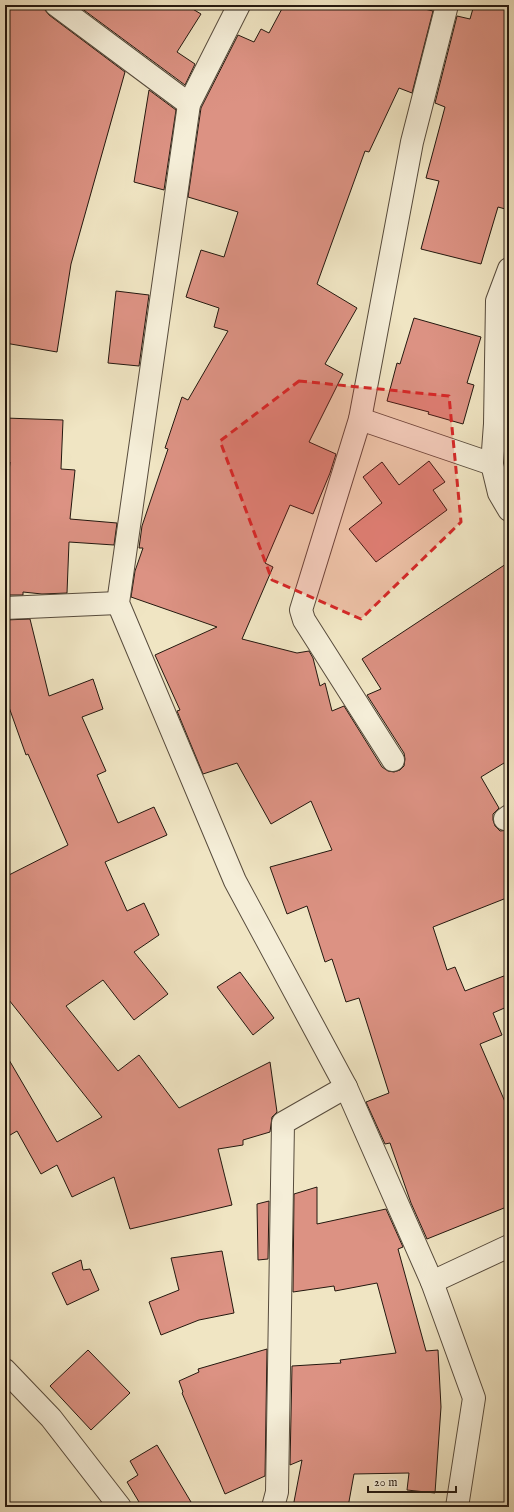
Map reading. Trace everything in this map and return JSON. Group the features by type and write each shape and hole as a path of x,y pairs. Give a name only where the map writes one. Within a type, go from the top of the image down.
{"street":[{"path":"56,5 189,104"},
{"path":"239,5 189,104 118,603 235,881 346,1087 432,1282 474,1398 457,1507"},
{"path":"393,760 304,620 301,610 360,419 412,142 447,5"},
{"path":"509,269 497,301 495,424 492,464 499,493 509,510"},
{"path":"360,419 492,464"},
{"path":"5,608 118,603"},
{"path":"273,1507 277,1492 283,1123 346,1087"},
{"path":"432,1282 509,1246"},
{"path":"5,1370 51,1418 115,1506"}],"highlighted area":[{"path":"299,381 449,396 461,522 361,619 272,580 220,441"}],"building":[{"path":"5,5 44,5 45,10 49,15 125,72 71,264 57,352 5,343"},
{"path":"77,5 186,5 201,14 177,52 195,64 185,85"},
{"path":"284,5 408,5 433,11 412,93 399,88 369,152 365,151 317,284 357,308 325,364 343,374 309,442 336,454 313,514 290,505 265,563 273,567 242,639 297,653 309,651 313,658 320,686 325,683 332,711 344,706 382,767 388,771 394,772 400,770 404,766 404,753 367,695 381,689 362,659 509,562 509,760 481,777 499,808 493,814 495,826 500,831 509,830 509,897 433,927 447,970 455,967 465,991 509,974 509,1006 493,1013 502,1035 480,1044 509,1111 509,1206 427,1239 411,1203 390,1143 385,1144 366,1102 389,1093 359,998 346,1002 332,959 325,962 307,906 287,914 270,867 332,850 311,801 271,824 237,763 203,774 177,711 180,710 155,655 217,627 131,597 135,571 143,548 139,548 142,526 168,449 165,448 182,397 188,400 228,331 214,327 219,308 186,297 201,250 224,257 238,212 188,197 201,108 238,35 254,42 261,29 269,33"},
{"path":"474,5 509,5 509,210 498,207 481,264 421,249 439,181 426,178 445,107 435,103 457,16 470,19"},
{"path":"149,90 176,110 164,190 134,182"},
{"path":"116,291 149,295 139,366 108,363"},
{"path":"414,318 481,337 467,383 474,385 463,424 428,414 429,412 387,401 397,363 400,364"},
{"path":"5,418 63,420 61,469 75,470 70,519 117,523 114,545 69,542 67,593 42,594 23,592 23,595 5,595 5,510 10,462 5,462"},
{"path":"429,461 445,482 433,490 447,510 376,562 349,529 382,503 363,477 382,462 399,485"},
{"path":"30,619 49,696 93,679 103,709 82,717 106,771 97,775 118,823 154,807 167,835 105,862 127,911 144,903 159,935 134,952 168,994 134,1020 103,980 66,1006 118,1071 139,1055 179,1108 270,1062 277,1112 272,1117 270,1132 243,1140 243,1145 218,1149 232,1205 130,1229 114,1177 72,1197 57,1165 41,1174 17,1131 5,1138 5,1053 57,1142 102,1117 5,995 5,877 68,845 28,754 26,755 5,696 5,620"},
{"path":"240,972 274,1018 253,1035 217,987"},
{"path":"317,1187 317,1224 386,1209 403,1247 398,1249 426,1351 438,1350 441,1407 435,1493 407,1490 409,1473 354,1474 348,1507 293,1507 302,1460 290,1465 292,1366 341,1363 340,1360 396,1353 377,1283 335,1291 334,1286 293,1292 294,1194"},
{"path":"269,1201 268,1259 258,1260 257,1204"},
{"path":"222,1251 234,1313 199,1320 161,1335 149,1302 179,1290 171,1258"},
{"path":"81,1260 83,1270 90,1269 99,1290 67,1305 52,1273"},
{"path":"267,1349 265,1476 225,1494 182,1393 183,1392 179,1381 199,1372 198,1369"},
{"path":"88,1350 130,1393 91,1430 50,1386"},
{"path":"157,1445 194,1507 142,1507 127,1482 138,1475 130,1461"}]}
